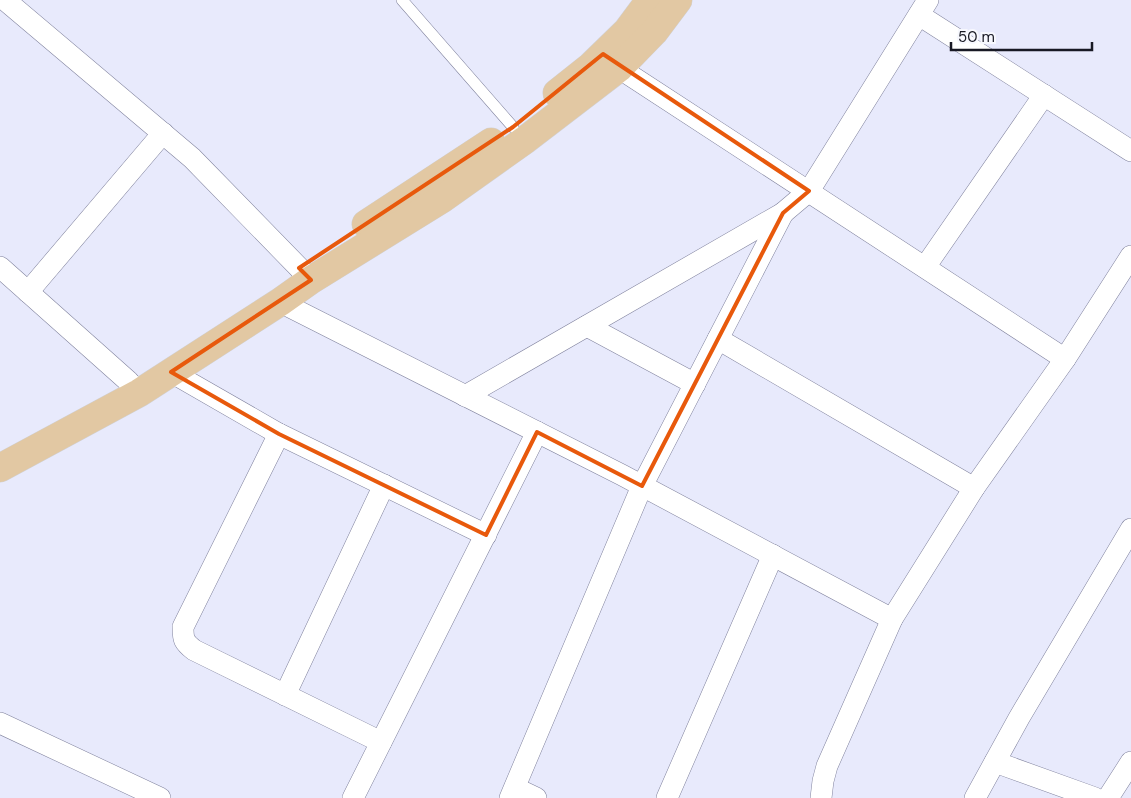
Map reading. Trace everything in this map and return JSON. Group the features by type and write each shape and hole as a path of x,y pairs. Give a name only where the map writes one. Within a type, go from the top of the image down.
{"main road":[{"path":"3,458 133,387 172,372 280,302 305,274 513,127 591,66 611,61 627,31 650,0"},
{"path":"133,387 176,351 305,274 442,199 525,140 611,61 654,32 678,0"}],"street":[{"path":"5,0 192,158 305,274"},
{"path":"465,396 782,213 809,191 924,7 1044,95 1131,151"},
{"path":"611,61 1065,359"},
{"path":"925,267 1044,95"},
{"path":"28,292 163,133"},
{"path":"536,798 512,793 642,486 782,213"},
{"path":"821,798 827,766 892,619 974,488 1065,359 1131,256"},
{"path":"0,267 133,387"},
{"path":"280,302 642,486 892,619"},
{"path":"587,326 695,384"},
{"path":"718,338 974,488"},
{"path":"172,372 279,434 486,535"},
{"path":"353,798 537,432"},
{"path":"279,434 183,627 183,638 186,644 194,650 381,742"},
{"path":"285,695 384,485"},
{"path":"975,798 1019,718 1131,529"},
{"path":"667,798 773,555"},
{"path":"0,723 160,798"},
{"path":"995,762 1095,798"},
{"path":"1108,798 1131,762"}],"lane":[{"path":"402,0 513,127"}],"highlighted area":[{"path":"603,54 809,191 783,213 642,486 537,432 486,535 279,434 171,372 311,280 299,268 513,127"}]}
